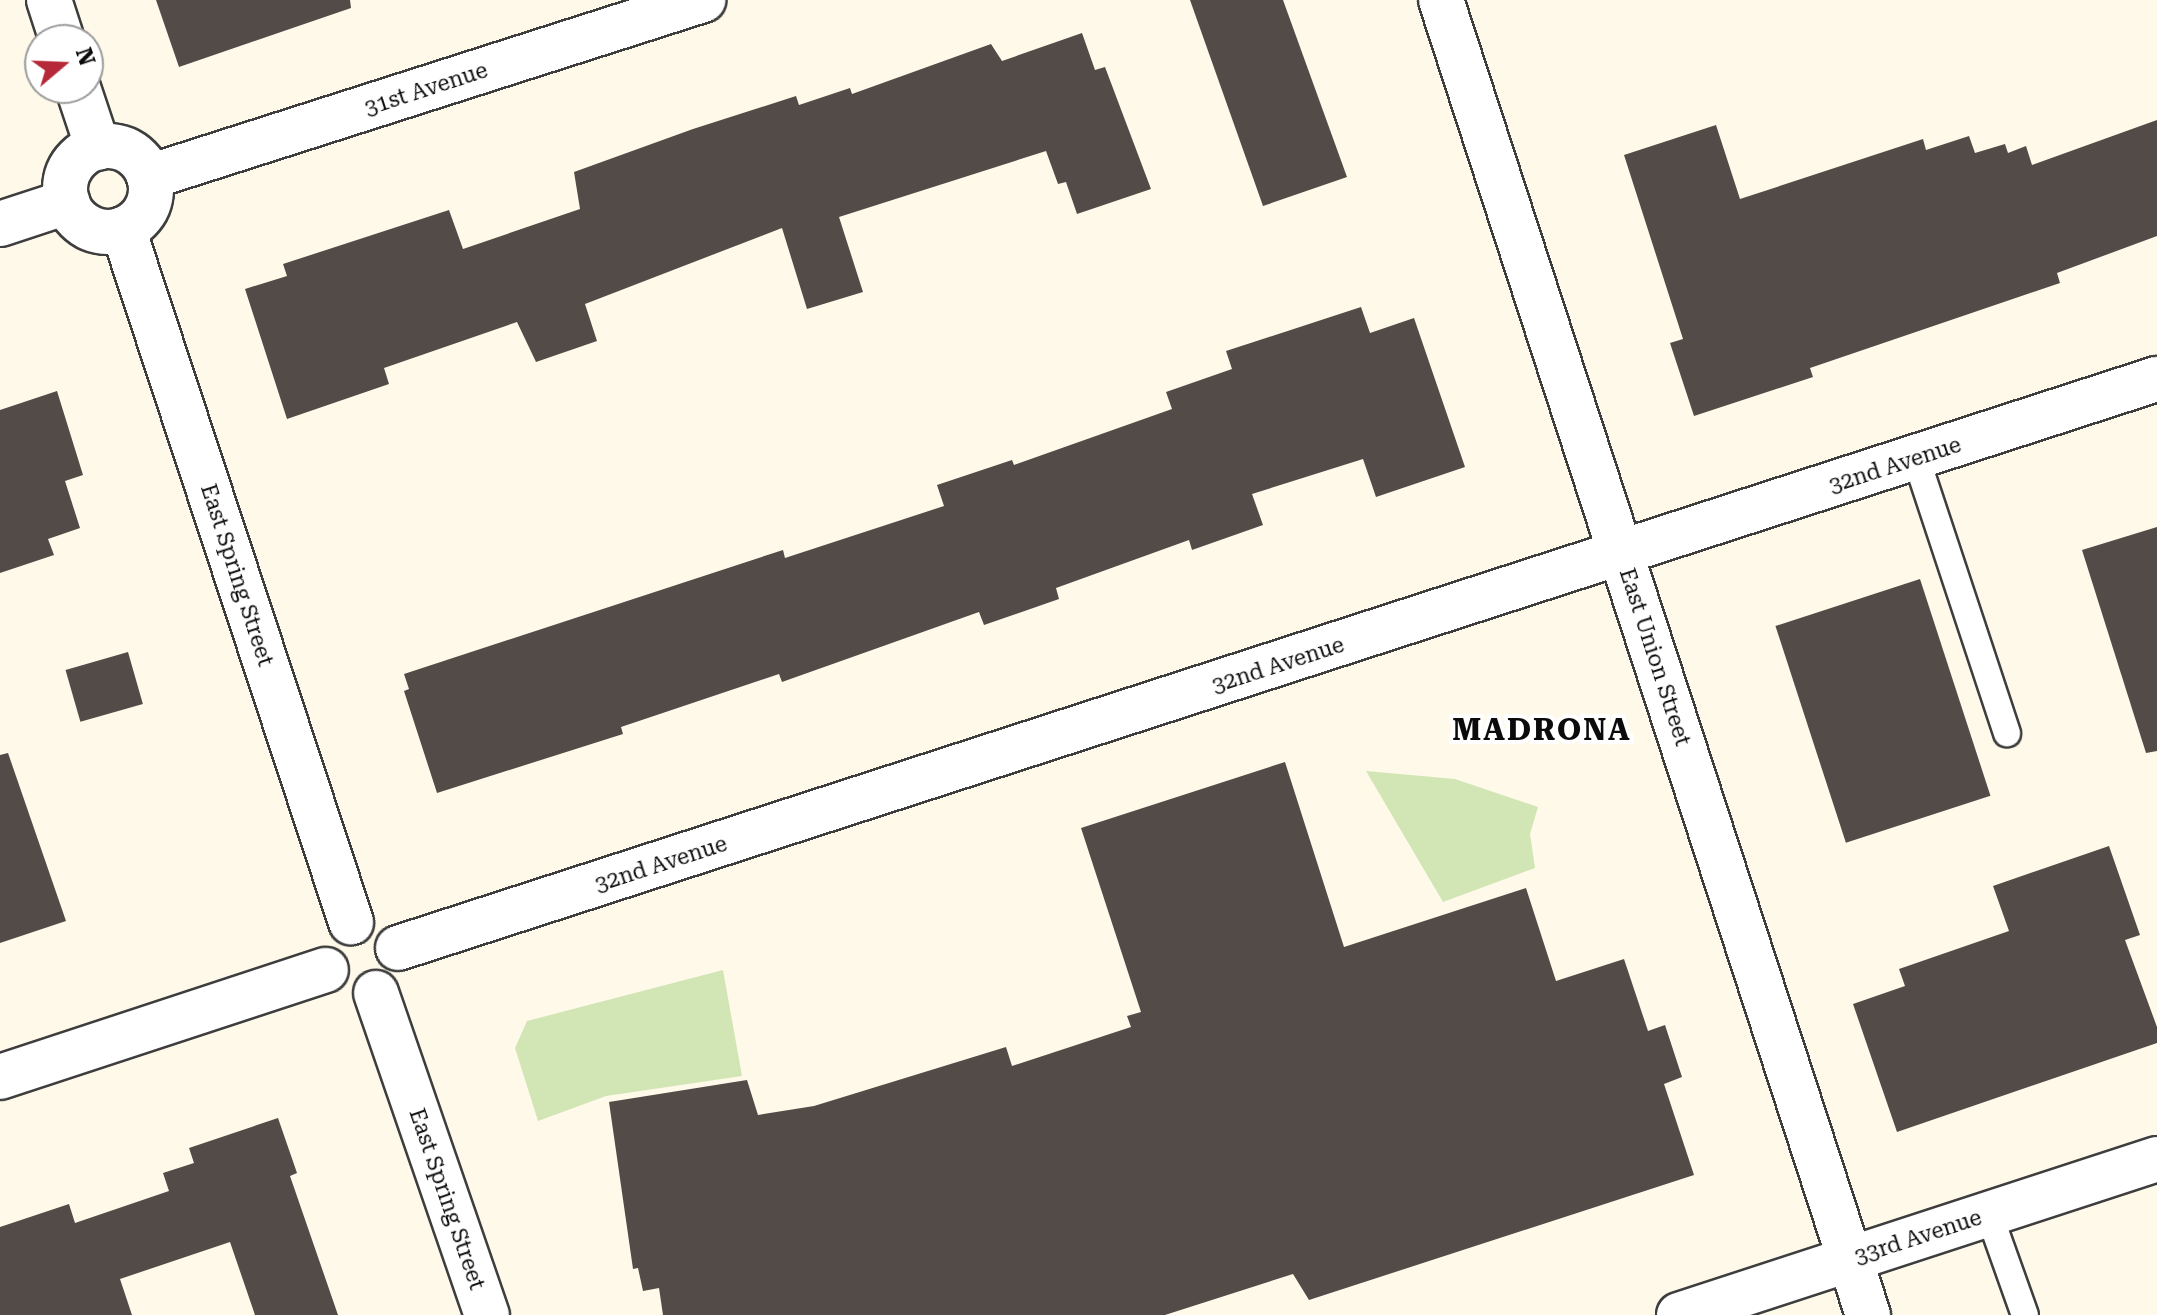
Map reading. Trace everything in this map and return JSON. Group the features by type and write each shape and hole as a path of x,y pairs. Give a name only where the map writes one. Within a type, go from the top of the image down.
{"street":[{"path":"49,0 57,24"},
{"name":"31st Avenue","path":"149,177 703,0"},
{"name":"East Union Street","path":"1441,0 1868,1315"},
{"path":"83,104 98,148"},
{"path":"98,148 129,151 149,177 149,202 142,216 123,229 89,228 67,202 69,170 77,158 98,148"},
{"path":"0,224 67,202"},
{"name":"East Spring Street","path":"123,229 351,922"},
{"name":"32nd Avenue","path":"398,948 2157,379"},
{"path":"351,922 381,925 398,948 392,981 376,993 346,992 326,970 328,941 351,922"},
{"path":"0,1077 326,970"},
{"name":"East Spring Street","path":"376,993 487,1315"},
{"name":"33rd Avenue","path":"1679,1315 2157,1159"}],"lane":[{"path":"1916,458 2007,733"},
{"path":"1989,1214 2025,1315"}],"green space":[{"path":"1366,771 1455,779 1538,807 1530,834 1535,868 1443,902"},
{"path":"723,970 742,1076 606,1096 538,1121 515,1048 527,1021"}],"building":[{"path":"156,0 350,0 351,8 179,67"},
{"path":"1190,0 1283,0 1347,177 1263,206"},
{"path":"1082,33 1095,70 1105,67 1151,189 1077,214 1066,182 1058,184 1046,151 839,217 863,292 807,309 782,228 585,304 597,341 536,362 517,322 384,368 389,384 287,419 245,289 287,276 283,264 449,210 463,249 580,209 574,172 693,129 796,96 799,105 850,88 852,94 991,44 1002,61"},
{"path":"2157,120 2157,236 2057,273 2060,283 1810,368 1813,377 1694,416 1670,343 1683,339 1624,155 1716,125 1740,199 1923,139 1926,150 1969,136 1975,153 2005,144 2008,153 2026,146 2032,165"},
{"path":"1361,307 1370,333 1414,318 1465,467 1376,497 1363,459 1252,494 1263,525 1192,550 1189,540 1056,588 1059,599 984,625 979,612 782,682 779,674 621,727 623,734 437,793 404,691 409,689 404,674 783,550 785,558 944,506 937,485 1012,460 1014,465 1172,409 1166,392 1232,369 1226,351"},
{"path":"57,391 83,475 65,481 80,528 48,539 54,555 0,573 0,410"},
{"path":"2157,527 2157,751 2146,753 2082,550"},
{"path":"1920,579 1990,796 1846,843 1775,626"},
{"path":"128,652 143,704 80,722 66,670"},
{"path":"8,753 66,921 0,943 0,755"},
{"path":"1285,762 1344,947 1526,888 1556,981 1624,959 1648,1031 1665,1025 1682,1077 1664,1084 1694,1175 1309,1300 1293,1274 1165,1315 663,1315 659,1288 643,1291 638,1268 633,1269 609,1102 747,1080 758,1115 814,1106 1006,1047 1012,1066 1131,1027 1127,1016 1141,1012 1081,828"},
{"path":"2109,846 2140,935 2125,940 2157,1027 2157,1043 1897,1132 1853,1004 1905,986 1899,969 2009,931 1993,886"},
{"path":"278,1118 297,1173 290,1176 338,1315 255,1315 230,1242 120,1279 132,1315 0,1315 0,1227 69,1204 75,1223 169,1191 163,1173 194,1163 189,1148"}],"district":[{"name":"MADRONA","path":"1542,730"}]}
